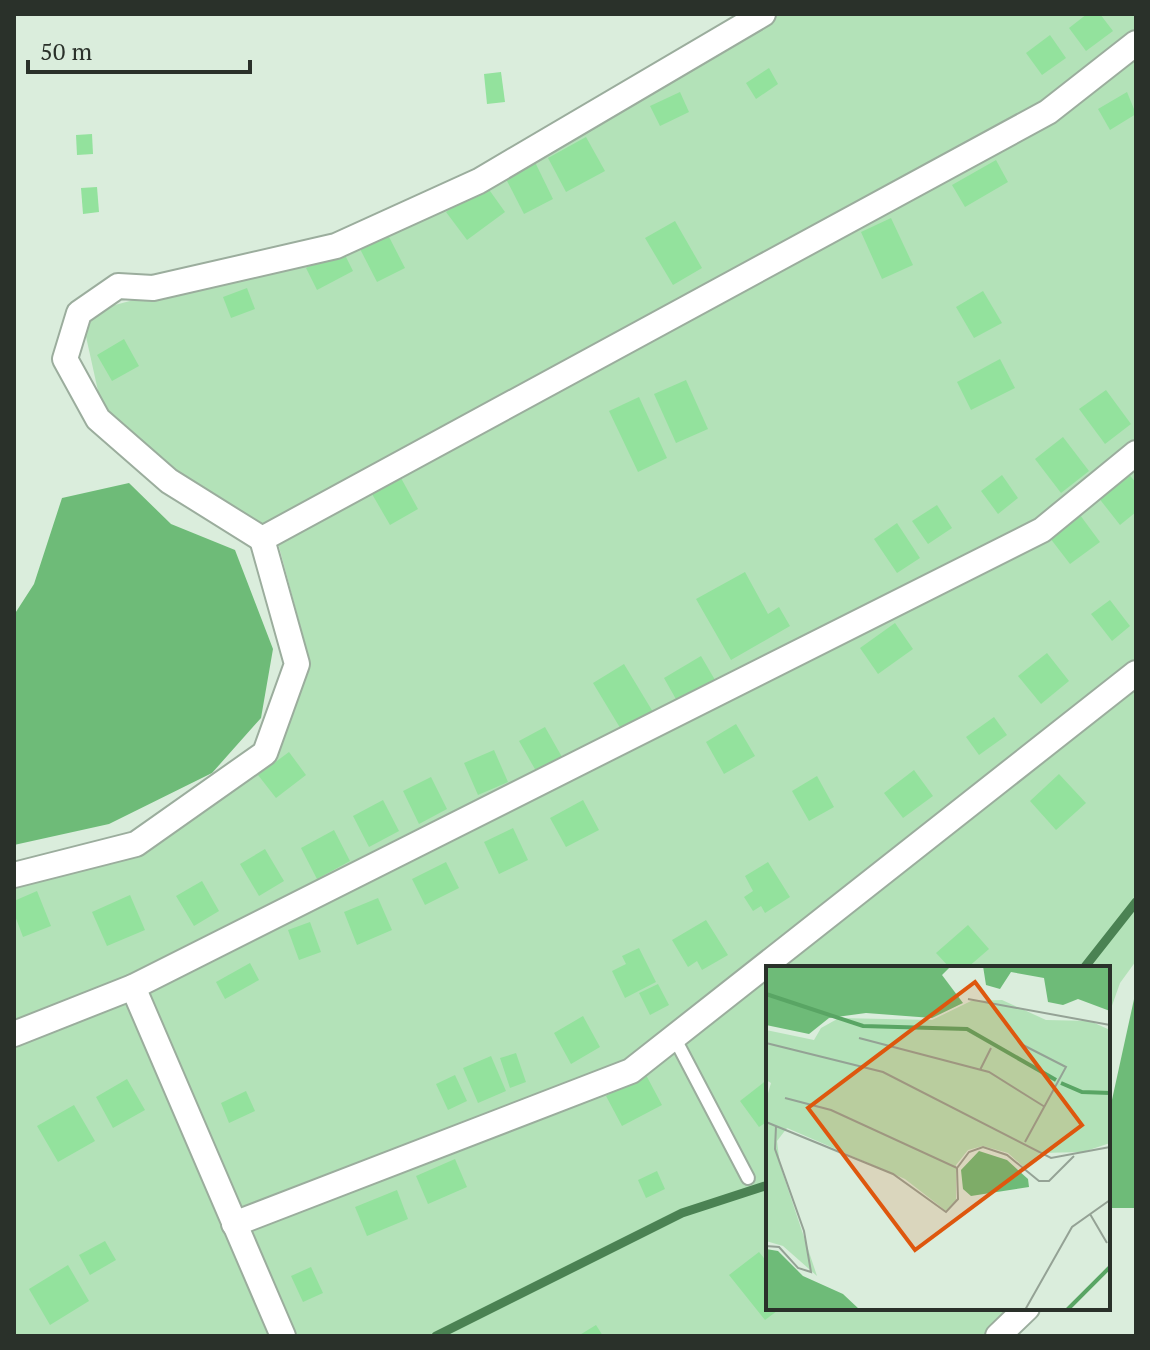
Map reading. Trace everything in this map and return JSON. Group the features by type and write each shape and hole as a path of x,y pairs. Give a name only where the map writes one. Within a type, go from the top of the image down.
{"street":[{"path":"14,875 136,844 265,753 297,664 262,539 169,481 98,419 65,359 79,313 118,286 153,288 336,246 479,181 763,14"},
{"path":"262,539 1048,112 1136,43"},
{"path":"14,1034 133,987 1042,530 1136,453"},
{"path":"234,1224 631,1071 1136,673"},
{"path":"133,987 283,1336"},
{"path":"998,1336 1025,1310"}],"lane":[{"path":"674,1037 748,1178"}],"green space":[{"path":"780,14 1136,14 1136,961 1120,983 1110,1011 1110,966 766,966 766,1310 1030,1310 1010,1336 14,1336 14,886 138,857 274,758 310,662 278,543 175,473 102,409 81,314 408,227"},
{"path":"129,483 171,524 235,550 273,649 261,718 212,773 109,824 14,845 14,615 34,584 62,498"},
{"path":"1136,990 1136,1208 1110,1208 1110,1109"}],"building":[{"path":"1087,14 1100,14 1113,31 1086,51 1069,28"},
{"path":"1050,35 1066,58 1042,75 1026,53"},
{"path":"769,68 778,84 756,99 746,83"},
{"path":"501,72 505,102 487,104 484,74"},
{"path":"680,92 689,112 660,126 650,106"},
{"path":"1127,92 1136,114 1110,130 1098,109"},
{"path":"92,134 93,154 77,155 76,135"},
{"path":"586,137 605,171 566,192 548,158"},
{"path":"533,158 553,199 524,214 503,173"},
{"path":"996,160 1008,182 965,207 952,185"},
{"path":"485,184 505,212 467,240 446,212"},
{"path":"97,187 99,212 83,214 81,188"},
{"path":"891,218 913,265 882,279 861,232"},
{"path":"675,221 702,268 673,285 645,238"},
{"path":"387,233 405,268 377,282 359,247"},
{"path":"342,249 353,271 317,290 306,268"},
{"path":"247,288 255,309 231,318 223,297"},
{"path":"983,291 1002,323 974,338 956,307"},
{"path":"124,339 139,366 112,381 97,355"},
{"path":"1000,359 1015,388 971,410 957,382"},
{"path":"686,380 708,429 676,443 654,394"},
{"path":"1106,390 1131,424 1105,444 1079,409"},
{"path":"639,397 667,458 638,472 609,411"},
{"path":"1063,437 1089,471 1061,493 1035,459"},
{"path":"1128,473 1136,483 1136,512 1120,525 1098,497"},
{"path":"1002,475 1018,498 998,514 981,491"},
{"path":"401,478 418,509 390,525 372,494"},
{"path":"937,505 952,528 928,544 912,521"},
{"path":"1080,515 1100,542 1070,564 1050,538"},
{"path":"897,523 920,558 897,573 874,539"},
{"path":"745,572 768,614 779,607 790,626 731,660 696,599"},
{"path":"1110,600 1130,626 1112,641 1091,614"},
{"path":"895,623 913,649 878,674 860,648"},
{"path":"1047,653 1069,681 1041,704 1018,676"},
{"path":"701,656 715,680 677,701 664,678"},
{"path":"624,664 653,712 622,731 593,683"},
{"path":"994,717 1007,735 979,755 966,737"},
{"path":"736,724 755,756 724,774 706,742"},
{"path":"545,727 562,757 536,771 519,741"},
{"path":"494,750 508,782 478,795 464,763"},
{"path":"289,752 306,775 276,798 258,775"},
{"path":"914,770 933,796 903,818 884,793"},
{"path":"1059,774 1086,803 1056,830 1030,801"},
{"path":"817,776 834,807 809,821 792,791"},
{"path":"431,777 447,809 419,824 403,791"},
{"path":"383,800 399,831 369,847 353,816"},
{"path":"583,800 599,830 566,847 550,818"},
{"path":"513,828 528,860 499,874 484,842"},
{"path":"334,830 350,861 317,879 301,848"},
{"path":"265,849 284,881 259,896 240,864"},
{"path":"446,862 459,888 425,905 412,879"},
{"path":"768,862 790,897 765,913 761,906 753,911 744,897 753,891 745,876"},
{"path":"202,881 219,911 194,926 176,896"},
{"path":"37,891 51,926 23,937 14,913 14,901"},
{"path":"130,895 145,930 107,946 92,912"},
{"path":"378,898 392,930 357,945 344,912"},
{"path":"706,920 728,955 702,970 697,961 688,967 672,940"},
{"path":"310,922 321,952 299,960 288,930"},
{"path":"968,925 989,949 969,966 948,966 936,953"},
{"path":"639,948 656,982 625,998 612,971 626,964 622,956"},
{"path":"250,963 259,980 225,999 216,982"},
{"path":"658,984 669,1005 650,1015 639,993"},
{"path":"583,1016 600,1047 571,1064 554,1033"},
{"path":"516,1053 526,1082 510,1088 500,1058"},
{"path":"491,1056 506,1091 478,1103 463,1068"},
{"path":"455,1075 467,1101 448,1110 436,1084"},
{"path":"646,1075 662,1105 622,1126 606,1096"},
{"path":"127,1079 145,1110 113,1128 96,1097"},
{"path":"766,1081 766,1122 759,1127 740,1101"},
{"path":"246,1091 255,1111 229,1123 221,1103"},
{"path":"74,1105 95,1141 58,1162 37,1126"},
{"path":"455,1159 467,1187 428,1204 416,1176"},
{"path":"657,1171 665,1189 646,1198 638,1180"},
{"path":"397,1190 408,1219 367,1236 355,1207"},
{"path":"105,1241 116,1260 90,1275 79,1255"},
{"path":"759,1252 766,1261 766,1310 778,1310 765,1320 729,1275"},
{"path":"68,1265 89,1301 50,1325 29,1289"},
{"path":"311,1267 323,1293 303,1302 291,1276"},
{"path":"596,1325 603,1336 578,1336"}],"waterway":[{"path":"1086,966 1136,902"},
{"path":"436,1336 682,1213 766,1186"}]}
